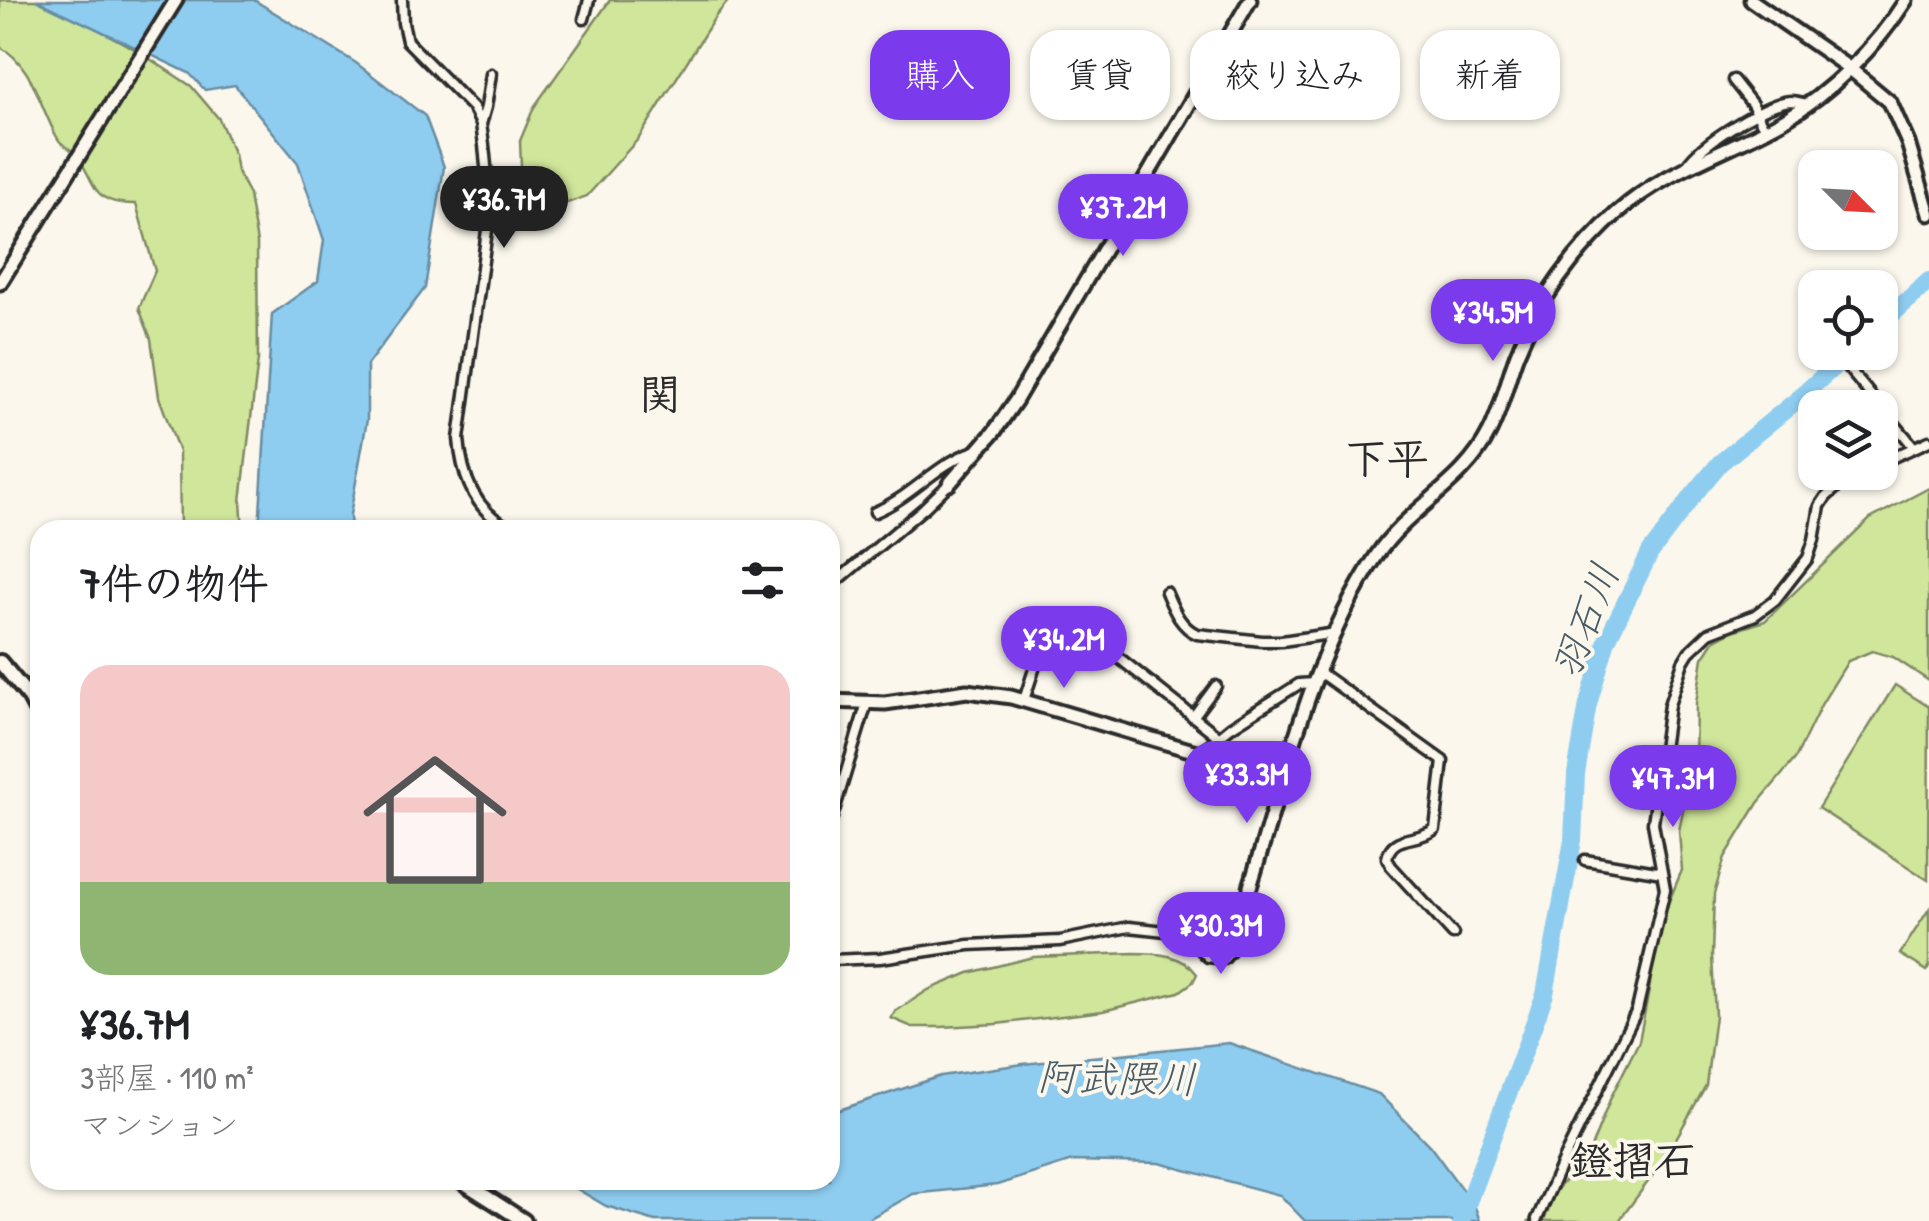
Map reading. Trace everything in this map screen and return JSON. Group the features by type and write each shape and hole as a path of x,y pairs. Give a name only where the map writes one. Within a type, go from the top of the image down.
{"main road":[{"path":"0,662 30,698"},
{"path":"476,1190 524,1221"}],"street":[{"path":"0,283 176,0"},
{"path":"402,0 407,41 473,108 481,124 490,208 459,439 470,489 497,520"},
{"path":"584,20 590,0"},
{"path":"840,578 949,484 1016,400 1250,0"},
{"path":"1751,0 1882,94 1895,110 1929,214"},
{"path":"840,960 969,945 1060,940 1129,927 1184,933 1208,957 1224,959 1230,952 1317,678 1357,588 1383,546 1467,466 1489,434 1517,355 1550,291 1619,211 1667,177 1766,130 1807,104 1881,36 1906,0"},
{"path":"481,124 491,74"},
{"path":"1733,80 1766,130"},
{"path":"1684,168 1705,145 1758,114 1789,101 1807,104"},
{"path":"1850,370 1914,447"},
{"path":"1898,455 1929,440"},
{"path":"875,512 958,456 980,449"},
{"path":"1538,1219 1637,1010 1665,888 1653,823 1669,706 1684,662 1709,633 1754,614 1775,600 1808,558 1820,506 1834,490"},
{"path":"1166,592 1183,624 1197,634 1262,641 1336,633"},
{"path":"1024,634 1046,620 1059,623 1110,650 1219,737"},
{"path":"1024,700 1040,650"},
{"path":"1199,753 1231,727 1299,684 1317,678 1346,693 1443,760 1435,829 1394,843 1387,858 1453,934"},
{"path":"1193,717 1216,686"},
{"path":"840,701 884,703 967,691 1024,700 1284,778"},
{"path":"840,791 867,702"},
{"path":"1585,860 1662,873"}],"green space":[{"path":"0,0 44,0 138,51 191,86 219,119 249,195 257,243 258,360 241,501 242,520 180,520 179,452 159,397 151,339 139,308 155,271 136,204 110,201 96,190 75,154 58,139 29,76 0,47"},
{"path":"610,0 729,0 639,138 587,196 559,206 522,191 520,141 534,107"},
{"path":"1929,488 1929,681 1893,657 1872,651 1848,661 1795,759 1758,803 1725,857 1714,894 1715,1016 1706,1085 1664,1160 1619,1221 1529,1221 1589,1153 1639,1041 1657,930 1682,870 1679,831 1695,766 1696,703 1703,658 1714,641 1765,621 1870,519"},
{"path":"1895,685 1929,707 1928,880 1818,808"},
{"path":"1929,909 1929,967 1927,971 1900,954"},
{"path":"1134,953 1177,959 1197,974 1179,992 1103,1011 941,1027 912,1027 891,1018 928,990 969,973 1033,957"}],"water":[{"path":"36,0 254,0 356,63 425,116 444,167 425,288 367,365 367,420 350,520 260,520 272,314 318,281 324,240 298,163 235,85 205,90 189,73"},
{"name":"阿武隈川","path":"1229,1043 1379,1094 1430,1146 1475,1207 1480,1221 1305,1221 1280,1195 1159,1163 1072,1161 997,1185 913,1194 865,1221 655,1221 606,1206 579,1190 840,1190 840,1110 941,1076"}],"waterway":[{"name":"羽石川","path":"1898,309 1929,281"},
{"name":"羽石川","path":"1461,1221 1545,994 1573,840 1576,774 1588,704 1607,640 1650,553 1695,493 1720,463 1830,370"}],"district":[{"name":"関","path":"660,394"},
{"name":"下平","path":"1387,458"},
{"name":"鐙摺石","path":"1633,1160"}]}
